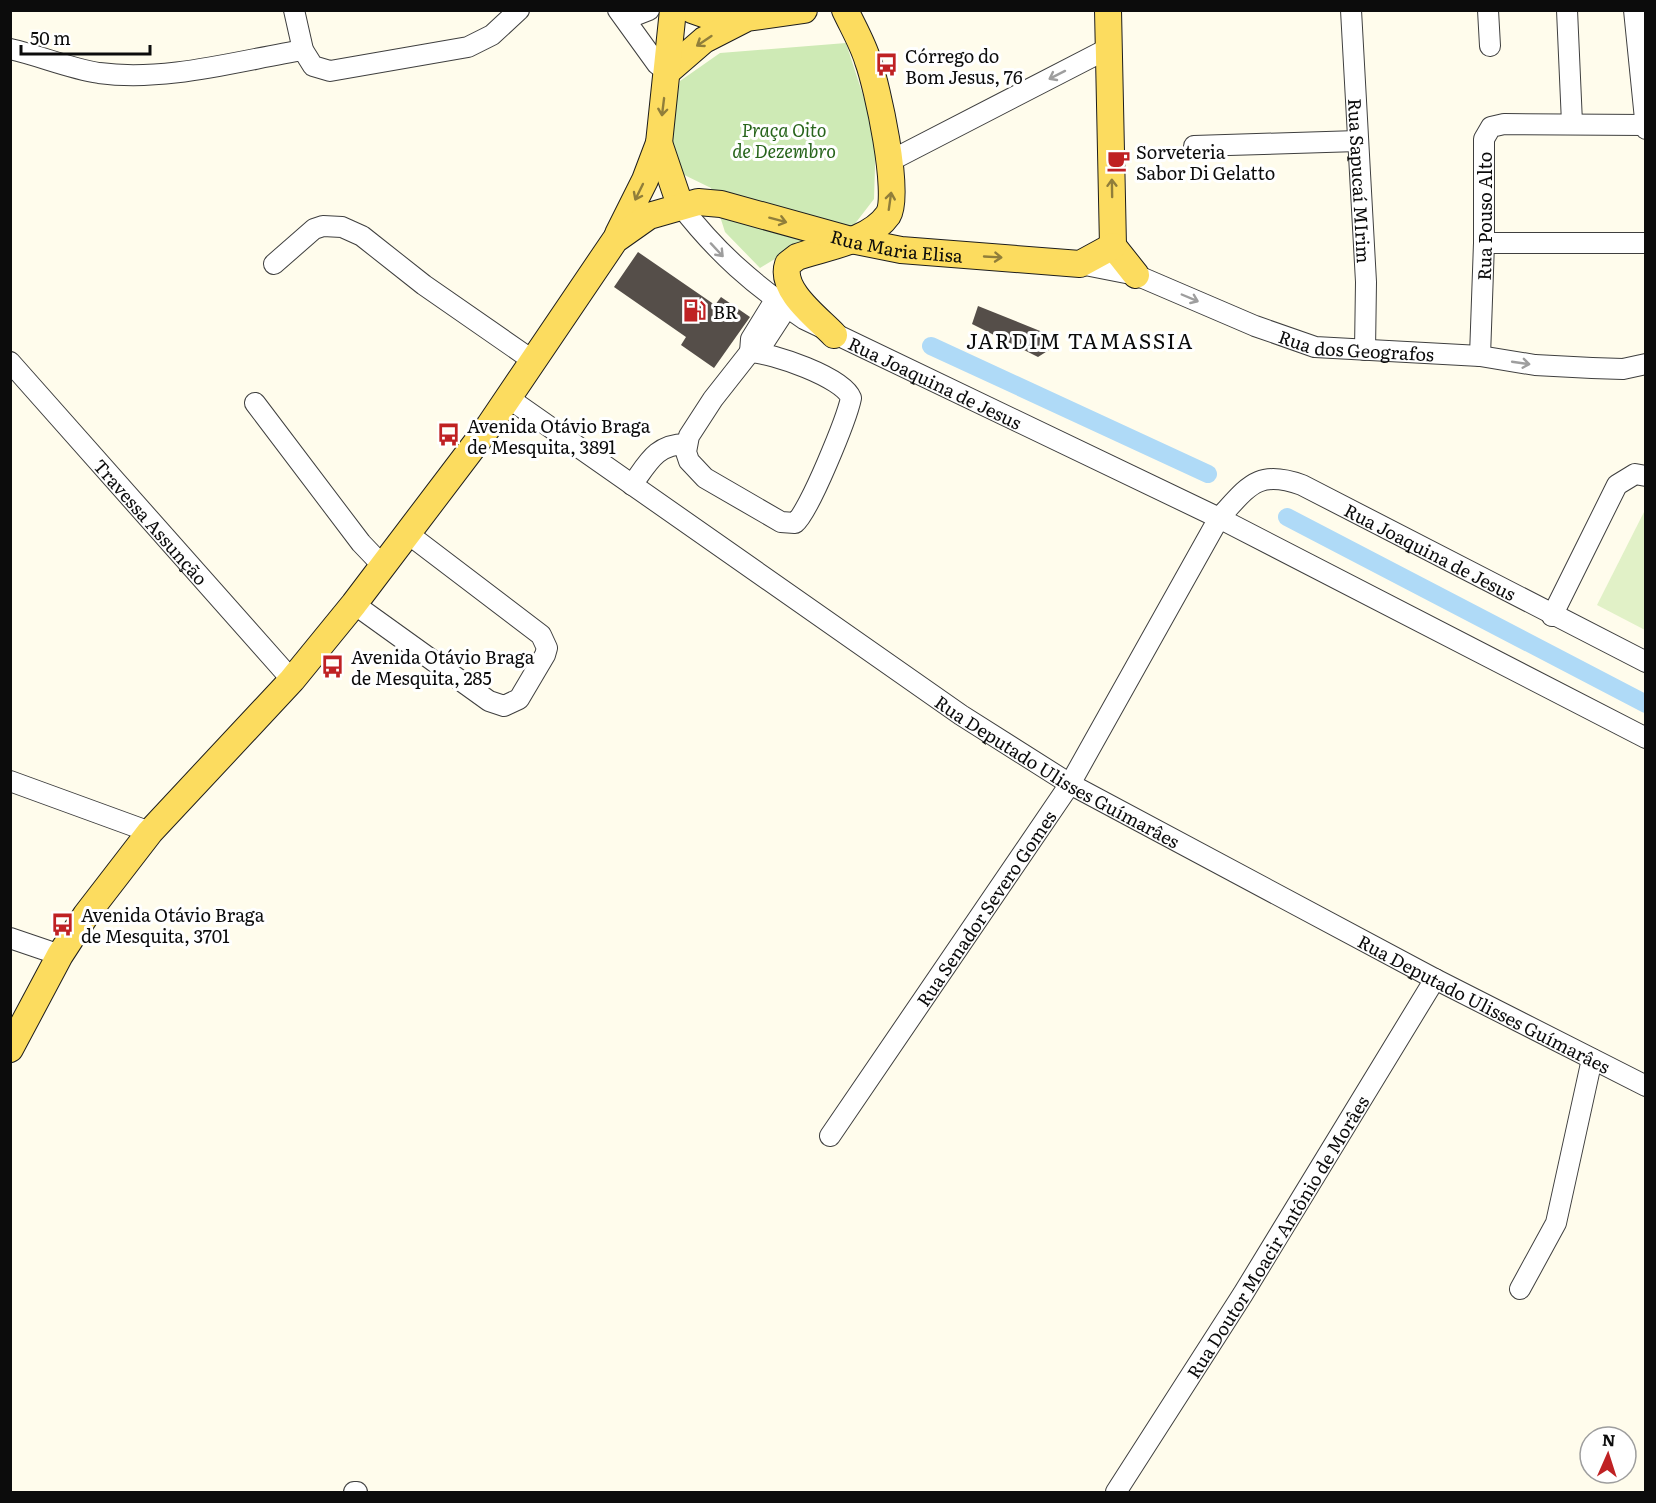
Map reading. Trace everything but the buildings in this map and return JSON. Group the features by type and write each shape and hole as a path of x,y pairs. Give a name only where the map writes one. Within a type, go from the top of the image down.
{"main road":[{"path":"10,1049 60,955 86,915 150,832 292,681 354,604 489,426 615,240 645,180 659,143 673,10"},
{"path":"692,10 709,16 747,18 804,10"},
{"path":"834,335 792,289 785,272 788,264 797,257 867,233 889,214 892,191 890,161 869,61 845,10"},
{"path":"1108,10 1113,246 1136,275"},
{"path":"668,72 704,40 747,18"},
{"path":"659,143 680,205"},
{"name":"Rua Maria Elisa","path":"615,240 649,216 680,205 698,202 721,204 851,240 901,250 1080,264"},
{"path":"1080,264 1113,246"}],"street":[{"path":"294,10 303,50 313,66 330,71 468,47 492,35 519,10"},
{"path":"649,10 622,15 657,64 668,72"},
{"name":"Rua Sapucaí MIrim","path":"1351,10 1366,282 1365,350"},
{"path":"1488,10 1490,46"},
{"path":"1567,10 1572,123"},
{"path":"1634,10 1645,127"},
{"path":"890,161 1109,48"},
{"path":"10,49 64,67 102,73 150,76 303,50"},
{"name":"Rua Pouso Alto","path":"1480,356 1484,243 1483,148 1486,132 1491,127 1504,124 1572,123 1645,127"},
{"path":"1194,146 1358,141"},
{"name":"Rua Joaquina de Jesus","path":"680,205 731,264 781,303 834,335 1219,518 1646,738"},
{"path":"274,264 314,229 323,226 342,226 362,236 424,285 532,360"},
{"path":"1484,243 1646,243"},
{"name":"Rua dos Geografos","path":"1080,264 1136,275 1298,343 1315,347 1480,356 1535,365 1592,368 1623,369 1646,364"},
{"path":"636,488 686,444 713,399 750,352 751,339 781,303"},
{"path":"686,444 689,461 705,478 781,522 788,524 801,518 842,428 851,398 842,386 778,356 750,352"},
{"name":"Travessa Assunção","path":"10,362 292,681"},
{"name":"Rua Deputado Ulisses Guímarâes","path":"507,397 961,715 1070,783 1435,979 1646,1086"},
{"path":"255,403 361,543 382,566"},
{"path":"1552,616 1617,485 1635,474 1646,476"},
{"name":"Rua Joaquina de Jesus","path":"1219,518 1257,480 1268,477 1284,478 1302,484 1552,616 1646,662"},
{"name":"Rua Senador Severo Gomes","path":"830,1136 1070,783 1219,518"},
{"path":"354,604 489,701 504,706 519,699 545,655 547,648 541,635 407,533"},
{"path":"10,781 150,832"},
{"path":"10,938 60,955"},
{"name":"Rua Doutor Moacir Antônio de Morâes","path":"1116,1492 1243,1294 1435,979"},
{"path":"1520,1289 1556,1223 1592,1059"}],"green space":[{"name":"Praça Oito de Dezembro","path":"846,43 876,135 874,199 854,225 803,242 760,268 725,232 711,188 670,168 674,116 680,81 720,53"},
{"path":"1645,510 1645,630 1597,605"}],"waterway":[{"path":"931,346 1208,474"},
{"path":"1287,517 1646,704"}],"place":[{"name":"Córrego do Bom Jesus, 76","path":"887,65"},
{"name":"Sorveteria Sabor Di Gelatto","path":"1118,161"},
{"name":"BR","path":"695,311"},
{"name":"Avenida Otávio Braga de Mesquita, 3891","path":"449,435"},
{"name":"Avenida Otávio Braga de Mesquita, 285","path":"333,666"},
{"name":"Avenida Otávio Braga de Mesquita, 3701","path":"63,924"}],"district":[{"name":"JARDIM TAMASSIA","path":"1080,339"}]}
